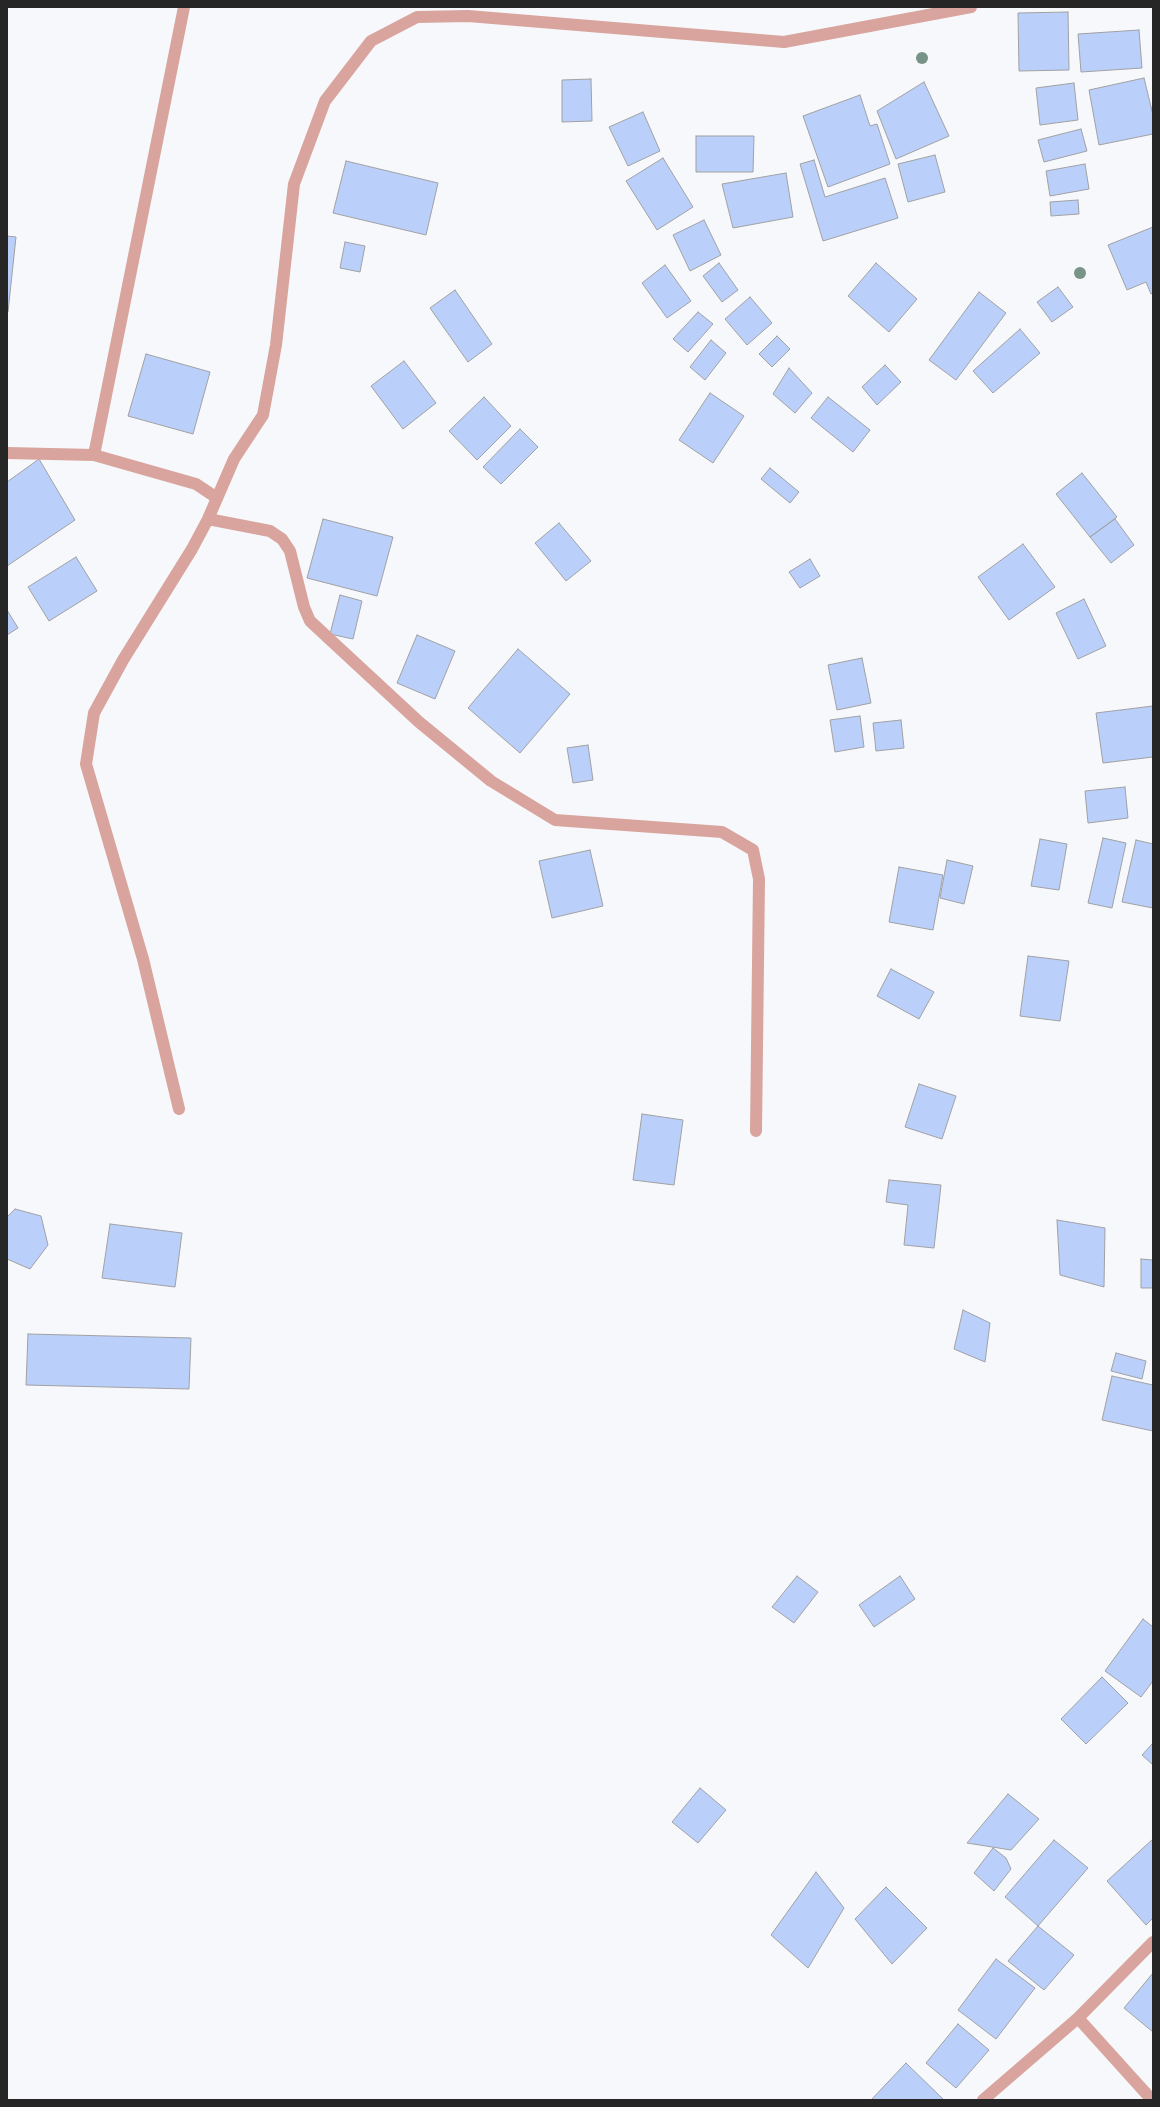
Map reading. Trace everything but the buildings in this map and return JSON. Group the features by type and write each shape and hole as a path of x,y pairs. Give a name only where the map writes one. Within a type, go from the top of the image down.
{"street":[{"path":"94,455 184,7"},
{"path":"180,1109 143,959 86,764 94,713 123,660 192,549 208,519 234,459 263,415 276,345 294,184 325,101 371,40 417,17 468,16 784,42 972,7"},
{"path":"7,453 94,455 196,484 217,498"},
{"path":"208,519 270,531 282,539 290,551 304,607 310,621 419,722 491,781 556,820 722,832 753,850 760,879 756,1131"},
{"path":"983,2100 1078,2018 1153,1942"},
{"path":"1078,2018 1152,2100"}]}
